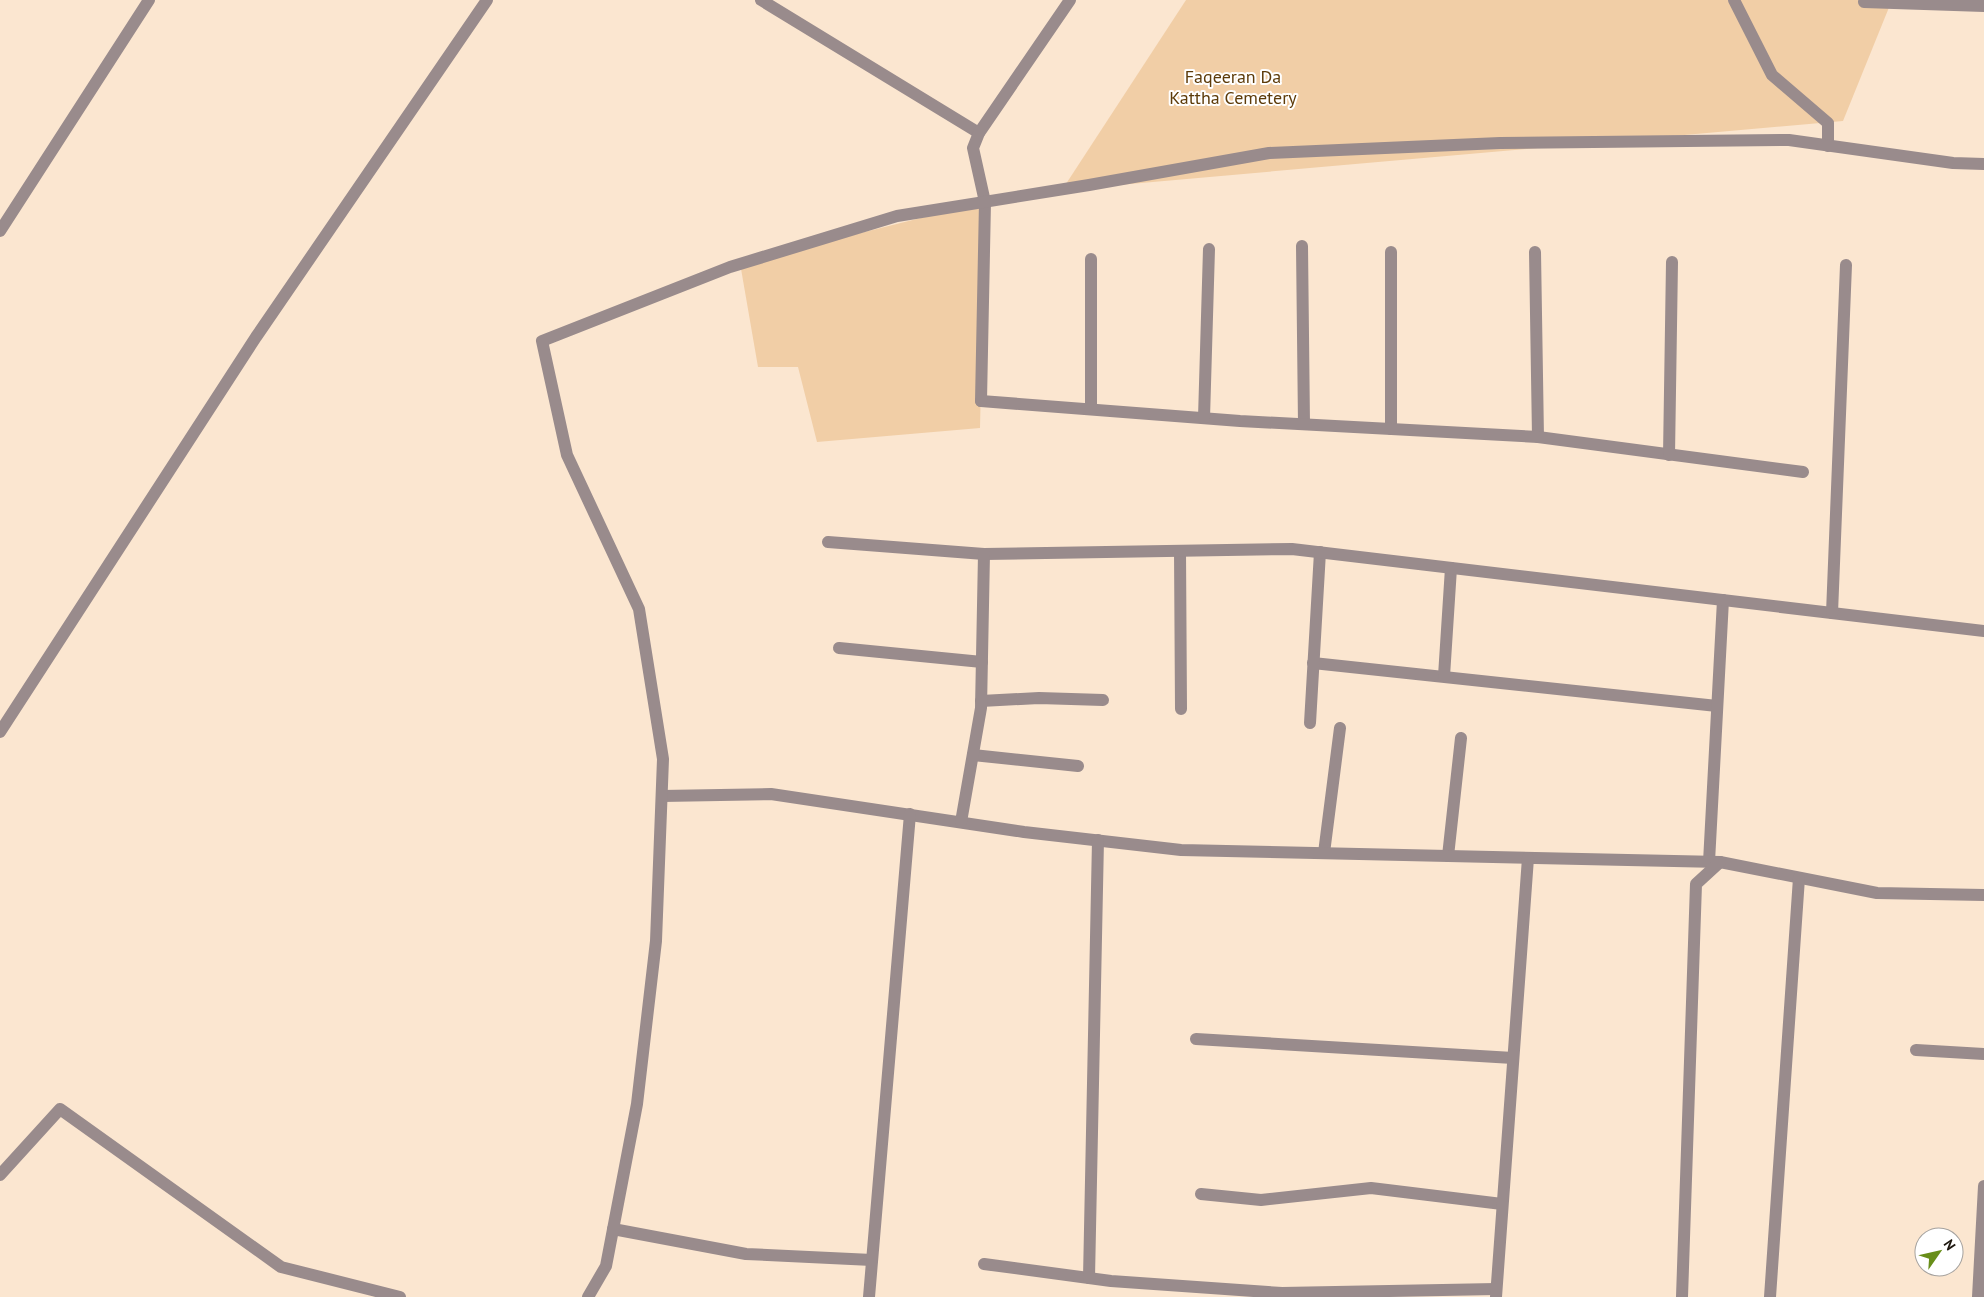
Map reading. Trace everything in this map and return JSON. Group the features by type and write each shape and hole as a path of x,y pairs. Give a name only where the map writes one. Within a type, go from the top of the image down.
{"street":[{"path":"0,231 149,0"},
{"path":"0,732 256,336 487,0"},
{"path":"761,0 979,132"},
{"path":"1069,0 979,132 973,148 985,202 981,401 1204,418 1538,437 1803,472"},
{"path":"1734,0 1772,75 1828,123 1828,146"},
{"path":"1864,2 1984,6"},
{"path":"588,1297 606,1266 637,1104 656,941 663,759 639,609 566,455 542,341 740,263 898,216 1090,186 1269,153 1500,142 1789,140 1953,164 1984,164"},
{"path":"1302,246 1304,424"},
{"path":"1204,418 1209,248"},
{"path":"1391,252 1391,429"},
{"path":"1535,252 1538,437"},
{"path":"1091,409 1092,259"},
{"path":"1669,455 1672,262"},
{"path":"1832,613 1846,265"},
{"path":"828,542 984,554 1292,549 1984,631"},
{"path":"1180,551 1181,709"},
{"path":"1310,723 1320,552"},
{"path":"961,822 981,701 984,554"},
{"path":"1444,676 1451,568"},
{"path":"1682,1297 1696,884 1714,862 1717,706 1723,600"},
{"path":"838,648 982,662"},
{"path":"1313,663 1717,706"},
{"path":"981,701 1039,698 1103,700"},
{"path":"1324,853 1340,728"},
{"path":"1448,856 1461,738"},
{"path":"973,755 1078,766"},
{"path":"662,796 770,794 961,822 1181,850 1714,862 1877,893 1984,895"},
{"path":"869,1297 910,814"},
{"path":"1088,1278 1098,840"},
{"path":"984,1264 1110,1281 1282,1293 1496,1293 1528,858"},
{"path":"1770,1297 1799,878"},
{"path":"1196,1040 1513,1058"},
{"path":"1916,1050 1984,1054"},
{"path":"0,1175 60,1109 281,1267 400,1297"},
{"path":"1978,1297 1981,1276 1984,1186"},
{"path":"1201,1194 1261,1200 1371,1188 1502,1204"},
{"path":"613,1229 746,1254 872,1260"}],"green space":[{"name":"Faqeeran Da Kattha Cemetery","path":"1186,0 1892,0 1843,121 1062,190"},
{"path":"985,202 980,428 817,442 798,367 758,367 740,263"}]}
